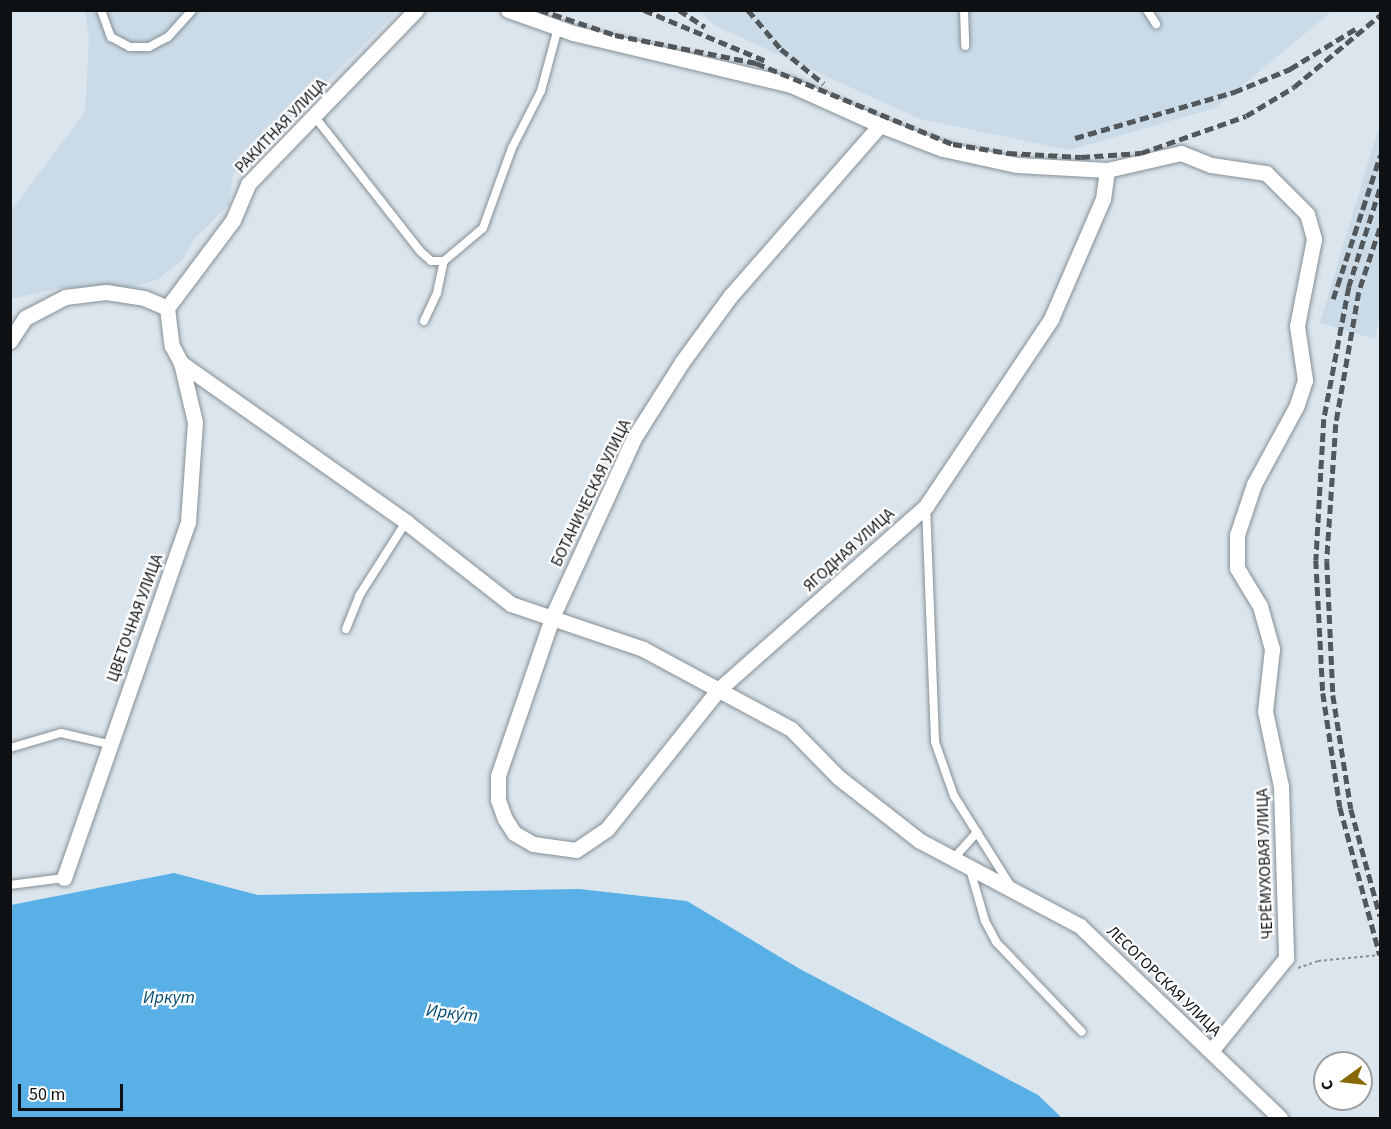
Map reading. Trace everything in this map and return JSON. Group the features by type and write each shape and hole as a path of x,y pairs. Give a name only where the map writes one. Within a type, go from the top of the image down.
{"street":[{"name":"ЧЕРЁМУХОВАЯ УЛИЦА","path":"508,10 558,27 791,85 880,125 943,149 1017,165 1107,170 1181,153 1211,165 1266,173 1307,214 1314,239 1296,326 1305,380 1296,407 1254,484 1237,535 1237,568 1260,606 1272,649 1265,711 1281,786 1286,958 1211,1051"},
{"name":"РАКИТНАЯ УЛИЦА","path":"167,308 233,220 248,184 315,117 414,11"},
{"name":"БОТАНИЧЕСКАЯ УЛИЦА","path":"514,833 498,801 498,776 553,615 634,438 682,362 732,295 880,125"},
{"name":"ЯГОДНАЯ УЛИЦА","path":"514,833 555,850 576,850 595,839 717,691 926,506 1051,319 1103,199 1107,170"},
{"path":"10,341 25,318 65,297 106,292 144,298 167,308"},
{"name":"ЦВЕТОЧНАЯ УЛИЦА","path":"64,878 108,744 188,522 195,422 181,363 172,346 167,308"},
{"name":"ЛЕСОГОРСКАЯ УЛИЦА","path":"181,363 406,522 510,604 553,615 643,649 791,729 838,777 920,841 970,869 1011,886 1080,926 1280,1119"}],"lane":[{"path":"100,10 111,37 130,47 149,47 168,37 192,10"},
{"path":"964,10 965,46"},
{"path":"1147,10 1156,24"},
{"path":"424,321 437,293 444,261 483,228 512,148 541,91 558,27"},
{"path":"315,117 420,250 431,261 444,261"},
{"path":"926,506 935,742 954,796 1011,886"},
{"path":"346,629 359,596 406,522"},
{"path":"10,748 62,733 108,744"},
{"path":"953,859 977,832"},
{"path":"970,869 985,921 996,942 1082,1032"},
{"path":"10,885 64,878"}],"path":[{"path":"1271,977 1318,961 1380,955"}],"shaded area":[{"path":"85,11 398,11 233,175 229,205 194,239 183,259 157,280 133,287 60,288 11,299 10,212 85,112 89,39"},
{"path":"699,11 1332,11 1215,108 1070,150 920,119 716,26"},
{"path":"1380,123 1380,313 1375,339 1320,323"}],"water":[{"name":"Иркут","path":"174,873 258,895 579,889 687,901 800,969 1038,1095 1062,1118 11,1118 11,905"}],"railway":[{"path":"540,10 615,35 756,63 953,144 1008,153 1081,157 1141,153 1246,116 1294,87 1380,15"},
{"path":"644,10 766,61"},
{"path":"679,10 705,27"},
{"path":"748,10 781,49 824,84"},
{"path":"1075,138 1234,92 1290,69 1357,28"},
{"path":"1333,299 1380,156"},
{"path":"1380,189 1349,287 1324,419 1316,560 1323,693 1340,807 1380,955"},
{"path":"1380,228 1359,292 1336,424 1327,561 1333,695 1351,809 1380,916"}],"water label":[{"name":"Ирку́т","path":"452,1014"}]}
